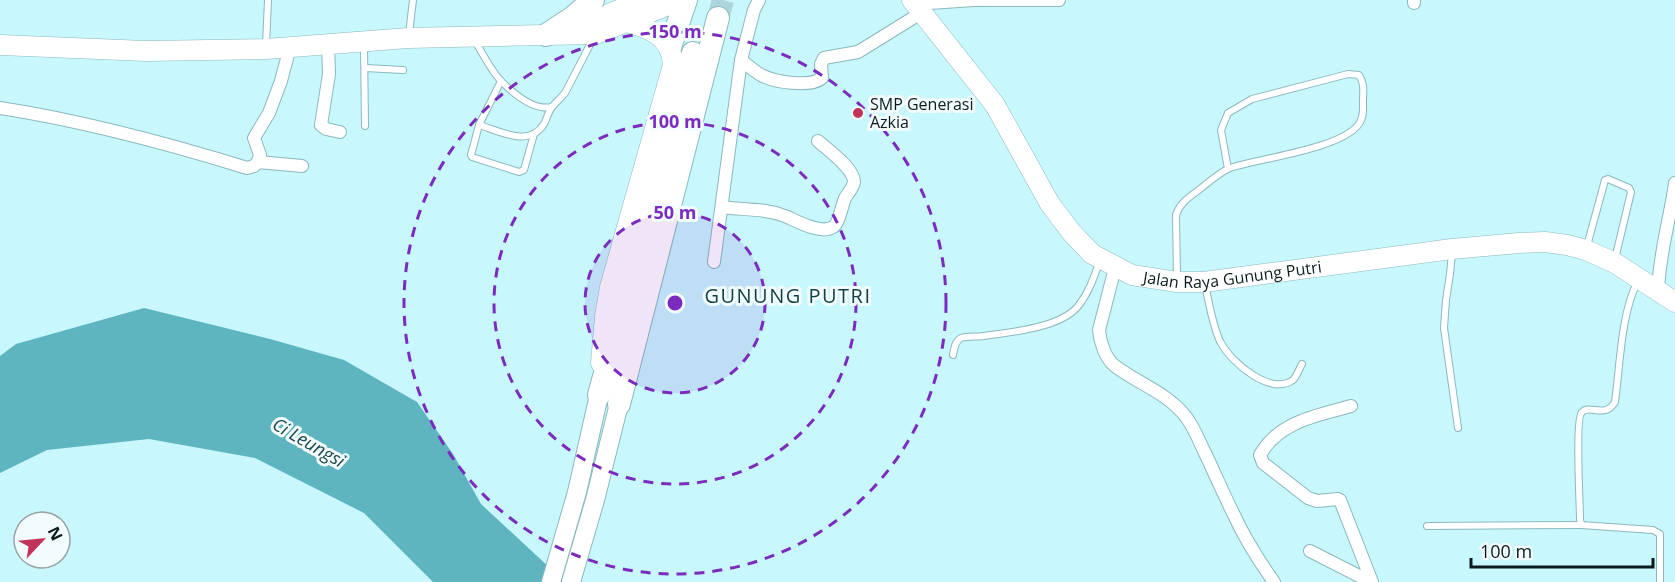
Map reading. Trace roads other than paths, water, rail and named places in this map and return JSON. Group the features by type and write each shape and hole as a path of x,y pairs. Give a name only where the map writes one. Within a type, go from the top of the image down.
{"highway":[{"path":"546,35 572,18 593,0"},
{"path":"670,47 686,0"},
{"path":"609,400 710,18"}],"main road":[{"path":"587,34 611,13 644,0"},
{"path":"0,45 146,51 266,49 364,40 587,34 627,22 681,0"},
{"name":"Jalan Raya Gunung Putri","path":"916,6 995,105 1050,204 1072,233 1092,254 1132,275 1177,282 1204,282 1452,249 1545,242 1567,244 1615,263 1675,302"},
{"path":"609,400 605,316 610,287 673,65 670,47 664,40 647,28 627,22"}],"street":[{"path":"714,262 741,60 754,10 759,0"},
{"path":"741,60 762,76 780,81 812,83 822,78 821,64 824,58 858,52 916,6 974,0 1059,0"},
{"path":"328,44 329,74 321,125 326,129 340,132"},
{"path":"0,108 161,142 247,168 258,162 260,155 254,138 269,113 290,47"},
{"path":"722,207 768,211 812,228 831,229 836,226 844,200 854,183 848,168 819,141"},
{"path":"258,162 302,166"},
{"path":"1658,291 1658,270 1675,183"},
{"path":"1108,263 1099,330 1100,340 1106,353 1114,365 1170,401 1185,416 1200,441 1234,517 1253,552 1274,582"},
{"path":"551,582 577,492 609,400"},
{"path":"572,582 595,500 609,400"},
{"path":"1351,406 1293,423 1266,445 1260,455 1263,463 1308,498 1317,501 1340,500 1372,582"},
{"path":"1310,551 1372,582"}],"lane":[{"path":"266,49 268,0"},
{"path":"408,38 413,0"},
{"path":"479,125 518,137 528,137 534,134 543,126 552,107 565,93 587,34"},
{"path":"471,36 501,81 528,102 544,109 552,107"},
{"path":"364,40 365,126"},
{"path":"365,68 403,70"},
{"path":"1177,282 1176,215 1178,207 1228,169 1296,153 1337,139 1359,125 1363,116 1364,83 1359,75 1348,74 1252,99 1228,113 1221,130 1228,169"},
{"path":"501,81 479,125 472,157 519,172 524,170 534,134"},
{"path":"1586,250 1605,180 1608,179 1629,188 1631,192 1615,263"},
{"path":"1452,249 1444,328 1458,428"},
{"path":"953,355 957,341 961,338 987,336 1041,326 1065,317 1079,306 1093,281 1108,263"},
{"path":"1581,525 1578,434 1580,415 1586,410 1606,410 1615,402 1627,313 1639,279"},
{"path":"1204,282 1219,341 1238,364 1259,379 1276,384 1292,381 1302,364"},
{"path":"1426,526 1581,525 1653,531 1660,534 1659,582"}],"water":[{"name":"Ci Leungsi","path":"144,308 344,360 417,402 453,454 481,504 565,582 433,582 364,513 255,458 149,439 47,450 0,473 0,356 16,344"}],"tunnel":[{"path":"718,18 723,0"}],"place":[{"name":"SMP Generasi Azkia","path":"858,113"}],"district":[{"name":"GUNUNG PUTRI","path":"788,295"}]}
